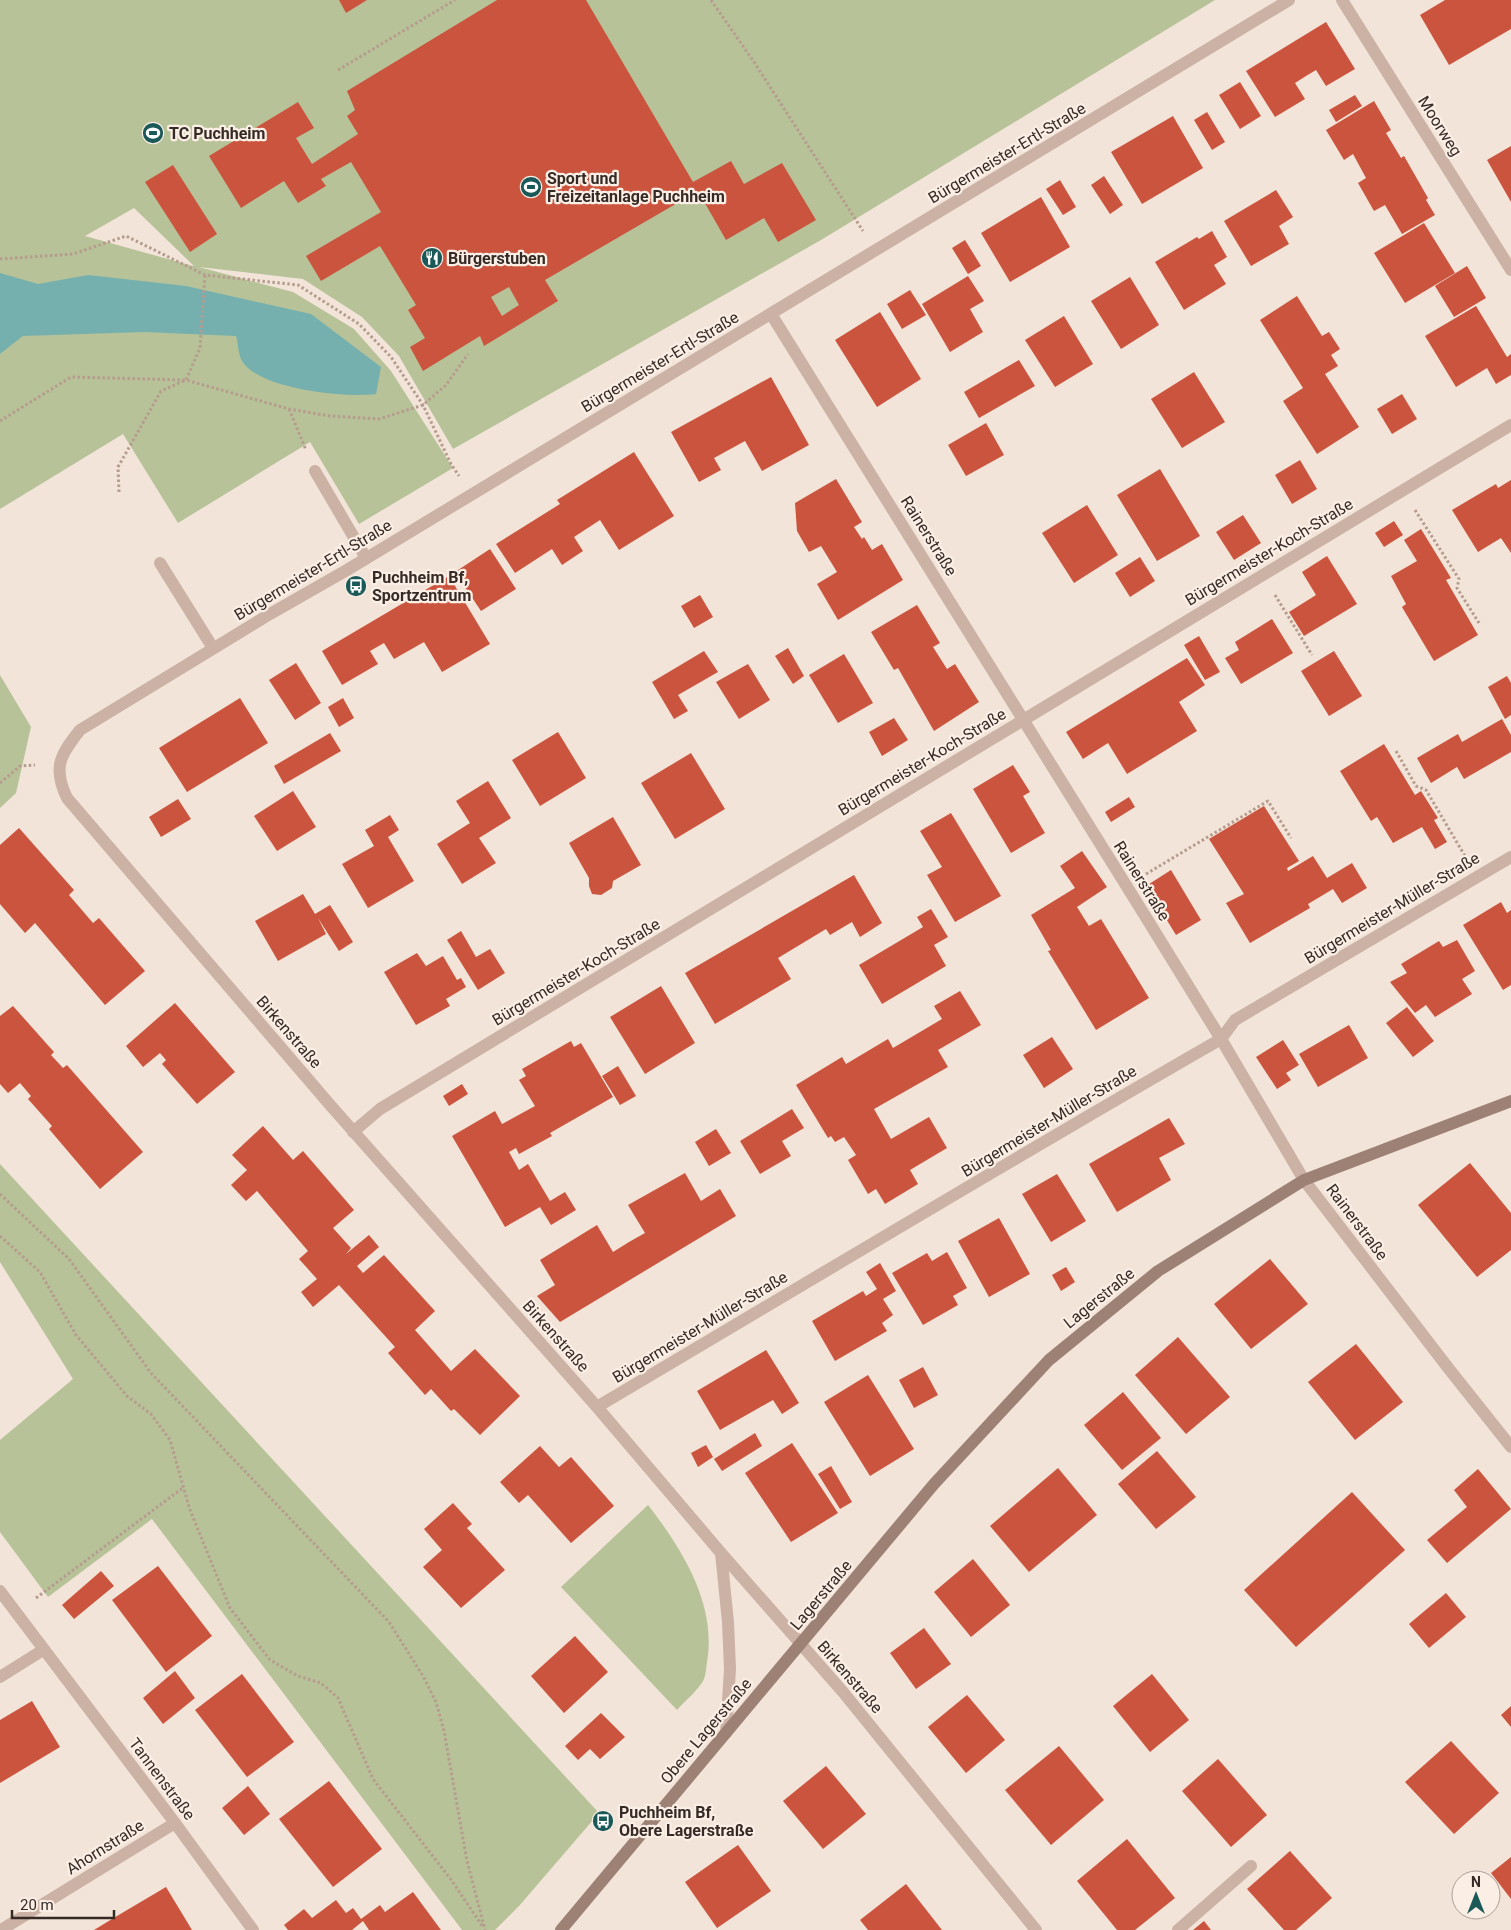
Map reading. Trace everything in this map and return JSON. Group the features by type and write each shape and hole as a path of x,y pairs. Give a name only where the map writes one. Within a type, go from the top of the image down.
{"street":[{"name":"Bürgermeister-Ertl-Straße","path":"60,763 66,748 80,730 1289,0"},
{"name":"Moorweg","path":"1342,0 1511,270"},
{"name":"Rainerstraße","path":"771,314 1127,886 1221,1039 1304,1180 1511,1447"},
{"name":"Bürgermeister-Koch-Straße","path":"353,1132 380,1109 1511,425"},
{"path":"315,471 366,558"},
{"path":"160,563 214,648"},
{"name":"Birkenstraße","path":"60,763 59,781 67,798 353,1132 597,1407 855,1707 1036,1930"},
{"name":"Bürgermeister-Müller-Straße","path":"597,1407 923,1214 1047,1138 1221,1039 1235,1020 1511,857"},
{"name":"Lagerstraße","path":"800,1644 934,1484 1049,1360 1158,1270 1304,1180 1511,1101"},
{"path":"721,1553 728,1622 730,1669 726,1732"},
{"name":"Tannenstraße","path":"0,1591 15,1614 175,1823 253,1930"},
{"name":"Obere Lagerstraße","path":"561,1930 800,1644"},
{"path":"0,1677 43,1650"},
{"name":"Ahornstraße","path":"1,1930 175,1823"},
{"path":"1178,1930 1251,1866"}],"path":[{"path":"338,70 455,0"},
{"path":"711,0 754,62 876,251"},
{"path":"0,259 73,254 126,236 205,275 298,285 359,324 391,357 423,405 451,464 472,495"},
{"path":"119,492 118,467 162,390 186,380 200,348 205,275"},
{"path":"0,421 71,377 186,380 289,409 330,416 379,418 423,405 446,385 468,354"},
{"path":"289,409 315,471"},
{"path":"1403,490 1459,579 1458,588 1479,623"},
{"path":"1263,575 1312,655"},
{"path":"1396,751 1416,786 1426,790 1477,876"},
{"path":"0,783 20,766 60,763"},
{"path":"1127,886 1268,800 1292,838"},
{"path":"0,1194 68,1259 151,1374 389,1622 423,1676 439,1712 467,1861 485,1930"},
{"path":"0,1236 40,1272 76,1334 127,1396 151,1414 170,1440 190,1510 230,1608 270,1660 298,1676 321,1683 338,1698 372,1779 452,1881 485,1930"},
{"path":"15,1614 184,1487"}],"green space":[{"path":"0,0 1215,0 821,240 453,449 399,356 362,317 303,279 199,267 293,292 354,329 391,371 453,468 359,524 310,442 178,523 123,434 0,509","holes":["134,208 193,266 85,236"]},
{"path":"0,675 31,727 16,793 0,808"},
{"path":"0,1164 599,1813 519,1906 495,1930 462,1930 152,1519 48,1597 0,1532 0,1440 73,1379 0,1262"},
{"path":"648,1505 673,1540 694,1578 702,1598 707,1619 709,1640 705,1677 698,1688 677,1710 561,1587"}],"water":[{"path":"0,273 38,284 88,275 186,286 311,314 381,367 376,394 324,393 264,378 250,369 241,359 236,336 144,332 23,336 0,354"}],"building":[{"path":"339,0 367,0 346,13"},
{"name":"Sport und Freizeitanlage Puchheim","path":"497,0 586,0 693,182 731,161 744,184 782,163 816,220 778,242 764,218 726,240 698,191 545,280 558,301 484,346 480,336 423,371 410,347 425,338 408,310 416,305 380,246 321,281 306,256 381,212 351,162 321,179 326,186 298,203 284,181 241,208 209,156 298,102 314,128 296,138 312,164 358,134 347,116 355,110 347,91","holes":["509,287 519,305 502,316 491,297"]},
{"path":"1445,0 1511,0 1511,29 1449,65 1420,15"},
{"path":"1326,22 1355,69 1326,86 1316,70 1306,76 1295,83 1305,99 1275,117 1246,71"},
{"path":"1240,82 1261,116 1240,129 1219,95"},
{"path":"1355,95 1362,106 1336,122 1329,110"},
{"path":"1374,101 1391,130 1386,133 1401,158 1404,156 1428,198 1426,200 1435,215 1402,234 1385,205 1374,211 1358,183 1366,178 1353,154 1344,160 1326,130"},
{"path":"1207,112 1225,142 1212,150 1194,120"},
{"path":"1173,116 1203,168 1142,204 1111,152"},
{"path":"1511,146 1511,202 1487,160"},
{"path":"173,165 217,234 190,252 145,182"},
{"path":"1104,176 1123,205 1110,214 1091,185"},
{"path":"1060,180 1076,207 1063,215 1046,189"},
{"path":"1276,190 1293,217 1279,226 1289,244 1251,266 1224,221"},
{"path":"1041,197 1070,247 1010,282 981,233"},
{"path":"1424,223 1455,273 1405,303 1374,253"},
{"path":"1212,231 1227,257 1214,265 1226,284 1184,310 1155,262 1197,237 1199,239"},
{"path":"965,240 981,266 968,274 952,248"},
{"path":"1467,266 1486,298 1454,317 1435,286"},
{"path":"968,276 984,301 970,309 983,332 950,352 922,304"},
{"path":"1130,277 1159,325 1121,349 1091,301"},
{"path":"910,290 926,315 902,329 887,304"},
{"path":"1297,296 1322,336 1329,332 1340,349 1331,355 1338,366 1325,374 1359,427 1317,454 1283,401 1303,388 1260,320"},
{"path":"1476,306 1507,357 1511,354 1511,375 1496,384 1487,368 1456,387 1425,336"},
{"path":"880,312 921,379 877,407 835,340"},
{"path":"1064,316 1093,364 1055,387 1025,340"},
{"path":"1019,360 1035,386 979,418 964,392"},
{"path":"1194,372 1225,422 1182,448 1151,399"},
{"path":"771,377 809,445 762,471 745,441 714,458 721,470 699,482 671,432"},
{"path":"1402,394 1417,419 1392,434 1377,409"},
{"path":"986,423 1004,455 966,476 948,445"},
{"path":"634,452 674,516 619,550 600,520 574,537 583,551 562,565 552,549 515,573 496,544 560,504 557,500"},
{"path":"1300,460 1317,489 1292,504 1275,475"},
{"path":"1160,469 1200,536 1157,561 1117,495"},
{"path":"836,479 862,522 854,527 862,539 864,537 872,550 882,544 903,580 838,620 817,584 837,572 821,546 809,552 797,531 795,503"},
{"path":"1511,480 1511,553 1501,538 1478,552 1452,510 1496,484 1498,488"},
{"path":"1087,505 1118,555 1074,583 1042,533"},
{"path":"1243,515 1261,543 1234,560 1216,532"},
{"path":"1394,521 1403,535 1384,547 1375,533"},
{"path":"1421,529 1451,578 1446,580 1478,635 1434,661 1402,607 1406,604 1391,576 1417,561 1404,540"},
{"path":"490,549 516,589 481,611 455,572"},
{"path":"1327,556 1357,604 1304,636 1289,612 1316,595 1302,572"},
{"path":"1140,557 1155,581 1130,597 1115,573"},
{"path":"449,576 490,644 442,672 424,642 394,659 384,643 370,651 378,664 342,685 322,651"},
{"path":"700,595 713,617 694,628 681,606"},
{"path":"917,605 940,643 933,647 947,669 955,664 979,702 934,731 898,668 894,670 871,632"},
{"path":"1272,619 1293,653 1241,684 1225,658 1239,650 1235,642"},
{"path":"1199,636 1220,672 1205,680 1184,645"},
{"path":"788,648 804,676 793,684 775,656"},
{"path":"704,651 718,672 678,695 688,711 674,719 652,682"},
{"path":"1334,651 1362,696 1329,716 1301,671"},
{"path":"844,654 873,703 838,723 809,675"},
{"path":"1187,658 1205,685 1179,702 1197,731 1127,774 1108,743 1083,759 1066,732"},
{"path":"296,663 321,703 295,720 269,680"},
{"path":"748,664 770,700 739,719 716,682"},
{"path":"1507,676 1511,683 1511,715 1505,719 1488,687"},
{"path":"240,698 268,743 187,792 159,748"},
{"path":"343,698 354,718 339,727 328,707"},
{"path":"894,718 908,740 882,756 869,732"},
{"path":"1502,719 1511,735 1511,752 1464,779 1457,767 1431,783 1417,758 1458,734 1462,742"},
{"path":"558,732 586,778 540,806 512,760"},
{"path":"330,733 341,751 284,784 274,766"},
{"path":"1384,744 1415,795 1421,791 1438,818 1434,820 1447,842 1435,849 1422,827 1393,843 1377,817 1371,821 1340,771"},
{"path":"691,753 725,809 675,839 641,783"},
{"path":"1013,765 1030,792 1023,796 1045,833 1011,853 973,789"},
{"path":"488,781 511,818 479,838 496,863 462,884 437,844 470,823 456,801"},
{"path":"293,791 316,827 277,851 254,816"},
{"path":"1129,797 1135,807 1111,822 1105,812"},
{"path":"178,799 191,819 161,837 149,817"},
{"path":"1264,806 1299,861 1287,868 1288,871 1313,856 1327,878 1352,863 1367,888 1342,903 1333,889 1308,904 1310,908 1250,943 1226,903 1244,894 1209,839"},
{"path":"951,813 1001,896 955,922 927,875 942,867 920,831"},
{"path":"390,815 399,830 388,837 414,881 368,908 342,864 374,846 365,830"},
{"path":"613,817 641,865 613,881 612,888 601,895 592,894 589,878 569,843"},
{"path":"19,828 74,890 69,895 93,923 99,918 145,971 105,1005 35,923 25,933 0,904 0,845"},
{"path":"1082,851 1107,887 1077,907 1089,926 1101,919 1149,998 1096,1030 1048,951 1051,950 1031,915 1075,888 1060,866"},
{"path":"1171,870 1201,920 1176,935 1146,886"},
{"path":"854,875 882,923 860,937 852,922 830,935 826,929 778,958 791,979 715,1024 685,973"},
{"path":"303,894 315,914 330,905 353,942 339,951 318,918 326,934 278,961 255,921"},
{"path":"1501,902 1507,913 1511,910 1511,985 1503,990 1463,925"},
{"path":"931,909 948,937 934,945 946,966 882,1004 859,965 923,927 917,917"},
{"path":"461,931 476,957 490,949 505,973 478,990 447,940"},
{"path":"1457,940 1475,971 1462,979 1472,994 1435,1017 1426,1005 1415,1013 1390,982 1407,973 1401,964 1439,941 1443,947"},
{"path":"417,953 426,966 443,956 457,980 461,978 466,987 446,999 450,1006 416,1025 384,972"},
{"path":"661,986 695,1043 645,1074 610,1017"},
{"path":"960,991 981,1025 938,1050 948,1067 874,1109 891,1139 929,1117 947,1148 910,1170 918,1184 885,1204 876,1189 868,1194 848,1160 856,1155 844,1137 835,1142 831,1136 828,1138 796,1085 842,1057 846,1064 888,1039 893,1048 942,1019 934,1006"},
{"path":"175,1003 235,1072 197,1104 162,1064 166,1060 160,1053 143,1067 126,1046"},
{"path":"13,1006 54,1052 51,1055 63,1068 67,1065 143,1152 100,1189 49,1129 52,1126 28,1099 31,1096 20,1083 8,1093 0,1084 0,1016"},
{"path":"1407,1007 1434,1041 1413,1057 1386,1023"},
{"path":"1349,1025 1368,1058 1318,1087 1299,1054"},
{"path":"1052,1037 1073,1069 1044,1088 1023,1055"},
{"path":"1283,1040 1299,1065 1286,1073 1291,1080 1277,1089 1256,1057"},
{"path":"571,1041 574,1047 581,1043 613,1097 550,1133 552,1136 519,1154 516,1148 509,1152 519,1170 528,1164 550,1201 565,1192 576,1210 551,1225 540,1207 505,1227 452,1136 495,1111 502,1124 535,1106 519,1080 526,1076 522,1069"},
{"path":"618,1066 636,1096 620,1105 602,1076"},
{"path":"462,1084 468,1094 449,1106 443,1096"},
{"path":"792,1109 804,1128 782,1141 791,1156 760,1174 740,1141"},
{"path":"1169,1118 1185,1144 1159,1158 1171,1180 1117,1212 1089,1164"},
{"path":"263,1126 293,1160 303,1151 354,1210 333,1228 351,1248 346,1254 369,1235 379,1247 357,1266 363,1273 384,1255 435,1311 415,1330 451,1371 475,1349 520,1396 480,1435 454,1409 451,1411 431,1389 425,1395 388,1353 395,1347 339,1285 313,1307 301,1292 317,1279 299,1259 308,1251 257,1191 246,1201 231,1185 247,1170 232,1155"},
{"path":"716,1129 731,1153 709,1166 695,1142"},
{"path":"1470,1163 1511,1213 1511,1250 1477,1277 1418,1205"},
{"path":"685,1173 701,1201 720,1189 736,1216 560,1322 537,1296 555,1285 540,1260 597,1225 613,1252 645,1233 628,1205"},
{"path":"1057,1174 1086,1221 1051,1242 1022,1194"},
{"path":"999,1218 1030,1274 989,1297 958,1241"},
{"path":"947,1252 967,1288 953,1296 958,1305 923,1325 892,1273 927,1253 932,1261"},
{"path":"1270,1259 1308,1304 1251,1349 1214,1304"},
{"path":"880,1263 896,1291 883,1299 893,1315 882,1323 887,1331 835,1361 812,1321 863,1291 866,1296 877,1289 866,1272"},
{"path":"1066,1267 1075,1282 1061,1291 1052,1275"},
{"path":"1178,1337 1230,1397 1186,1434 1135,1375"},
{"path":"1356,1344 1403,1402 1355,1440 1308,1382"},
{"path":"766,1350 799,1403 782,1414 773,1400 720,1430 697,1391"},
{"path":"923,1367 938,1395 914,1408 899,1380"},
{"path":"868,1375 914,1449 870,1476 824,1402"},
{"path":"1123,1392 1161,1438 1122,1470 1084,1425"},
{"path":"755,1433 762,1446 722,1471 714,1459"},
{"path":"792,1443 838,1513 791,1542 745,1473"},
{"path":"706,1445 713,1457 698,1467 691,1453"},
{"path":"540,1446 559,1467 571,1457 614,1506 571,1543 528,1495 519,1503 500,1482"},
{"path":"1157,1451 1196,1497 1156,1529 1118,1484"},
{"path":"831,1466 852,1502 840,1509 818,1474"},
{"path":"1058,1468 1097,1515 1029,1572 990,1526"},
{"path":"1478,1469 1511,1509 1447,1563 1427,1540 1467,1507 1454,1490"},
{"path":"1352,1492 1405,1550 1296,1647 1244,1590"},
{"path":"453,1503 472,1524 467,1528 505,1570 461,1608 423,1567 442,1550 424,1529"},
{"path":"973,1559 1010,1605 971,1637 934,1592"},
{"path":"158,1566 212,1636 166,1672 112,1600"},
{"path":"101,1571 114,1586 74,1619 62,1605"},
{"path":"1446,1593 1466,1617 1429,1648 1409,1624"},
{"path":"924,1628 951,1664 916,1689 890,1653"},
{"path":"575,1636 608,1672 564,1713 531,1676"},
{"path":"175,1671 195,1698 163,1724 143,1698"},
{"path":"242,1674 294,1742 247,1777 195,1710"},
{"path":"1152,1674 1189,1720 1150,1752 1113,1706"},
{"path":"967,1695 1005,1740 966,1773 928,1727"},
{"path":"32,1701 60,1747 0,1783 0,1720"},
{"path":"1511,1706 1511,1727 1501,1715"},
{"path":"601,1713 625,1737 600,1759 590,1749 578,1760 565,1746"},
{"path":"1451,1741 1499,1793 1454,1834 1405,1782"},
{"path":"1059,1746 1104,1800 1051,1845 1005,1790"},
{"path":"1218,1759 1267,1815 1231,1847 1182,1791"},
{"path":"826,1766 866,1814 823,1849 783,1801"},
{"path":"329,1781 382,1849 333,1887 279,1819"},
{"path":"248,1786 270,1814 244,1835 222,1808"},
{"path":"1127,1839 1175,1898 1135,1930 1117,1930 1077,1881"},
{"path":"738,1845 771,1891 717,1928 685,1882"},
{"path":"1290,1851 1332,1898 1296,1930 1284,1930 1247,1889"},
{"path":"1511,1857 1511,1899 1501,1886 1501,1870 1495,1870"},
{"path":"906,1884 942,1930 868,1930 860,1920"},
{"path":"166,1887 192,1930 94,1930 117,1916"},
{"path":"413,1892 441,1930 369,1930 363,1921 352,1930 288,1930 284,1925 304,1909 312,1918 336,1900 346,1913 353,1908 361,1919 380,1905 385,1912"},
{"path":"1204,1921 1211,1930 1193,1930"}],"place":[{"name":"TC Puchheim","path":"153,133"},
{"name":"Sport und Freizeitanlage Puchheim","path":"531,187"},
{"name":"Bürgerstuben","path":"432,258"},
{"name":"Puchheim Bf, Sportzentrum","path":"356,586"},
{"name":"Puchheim Bf, Obere Lagerstraße","path":"603,1821"}]}
